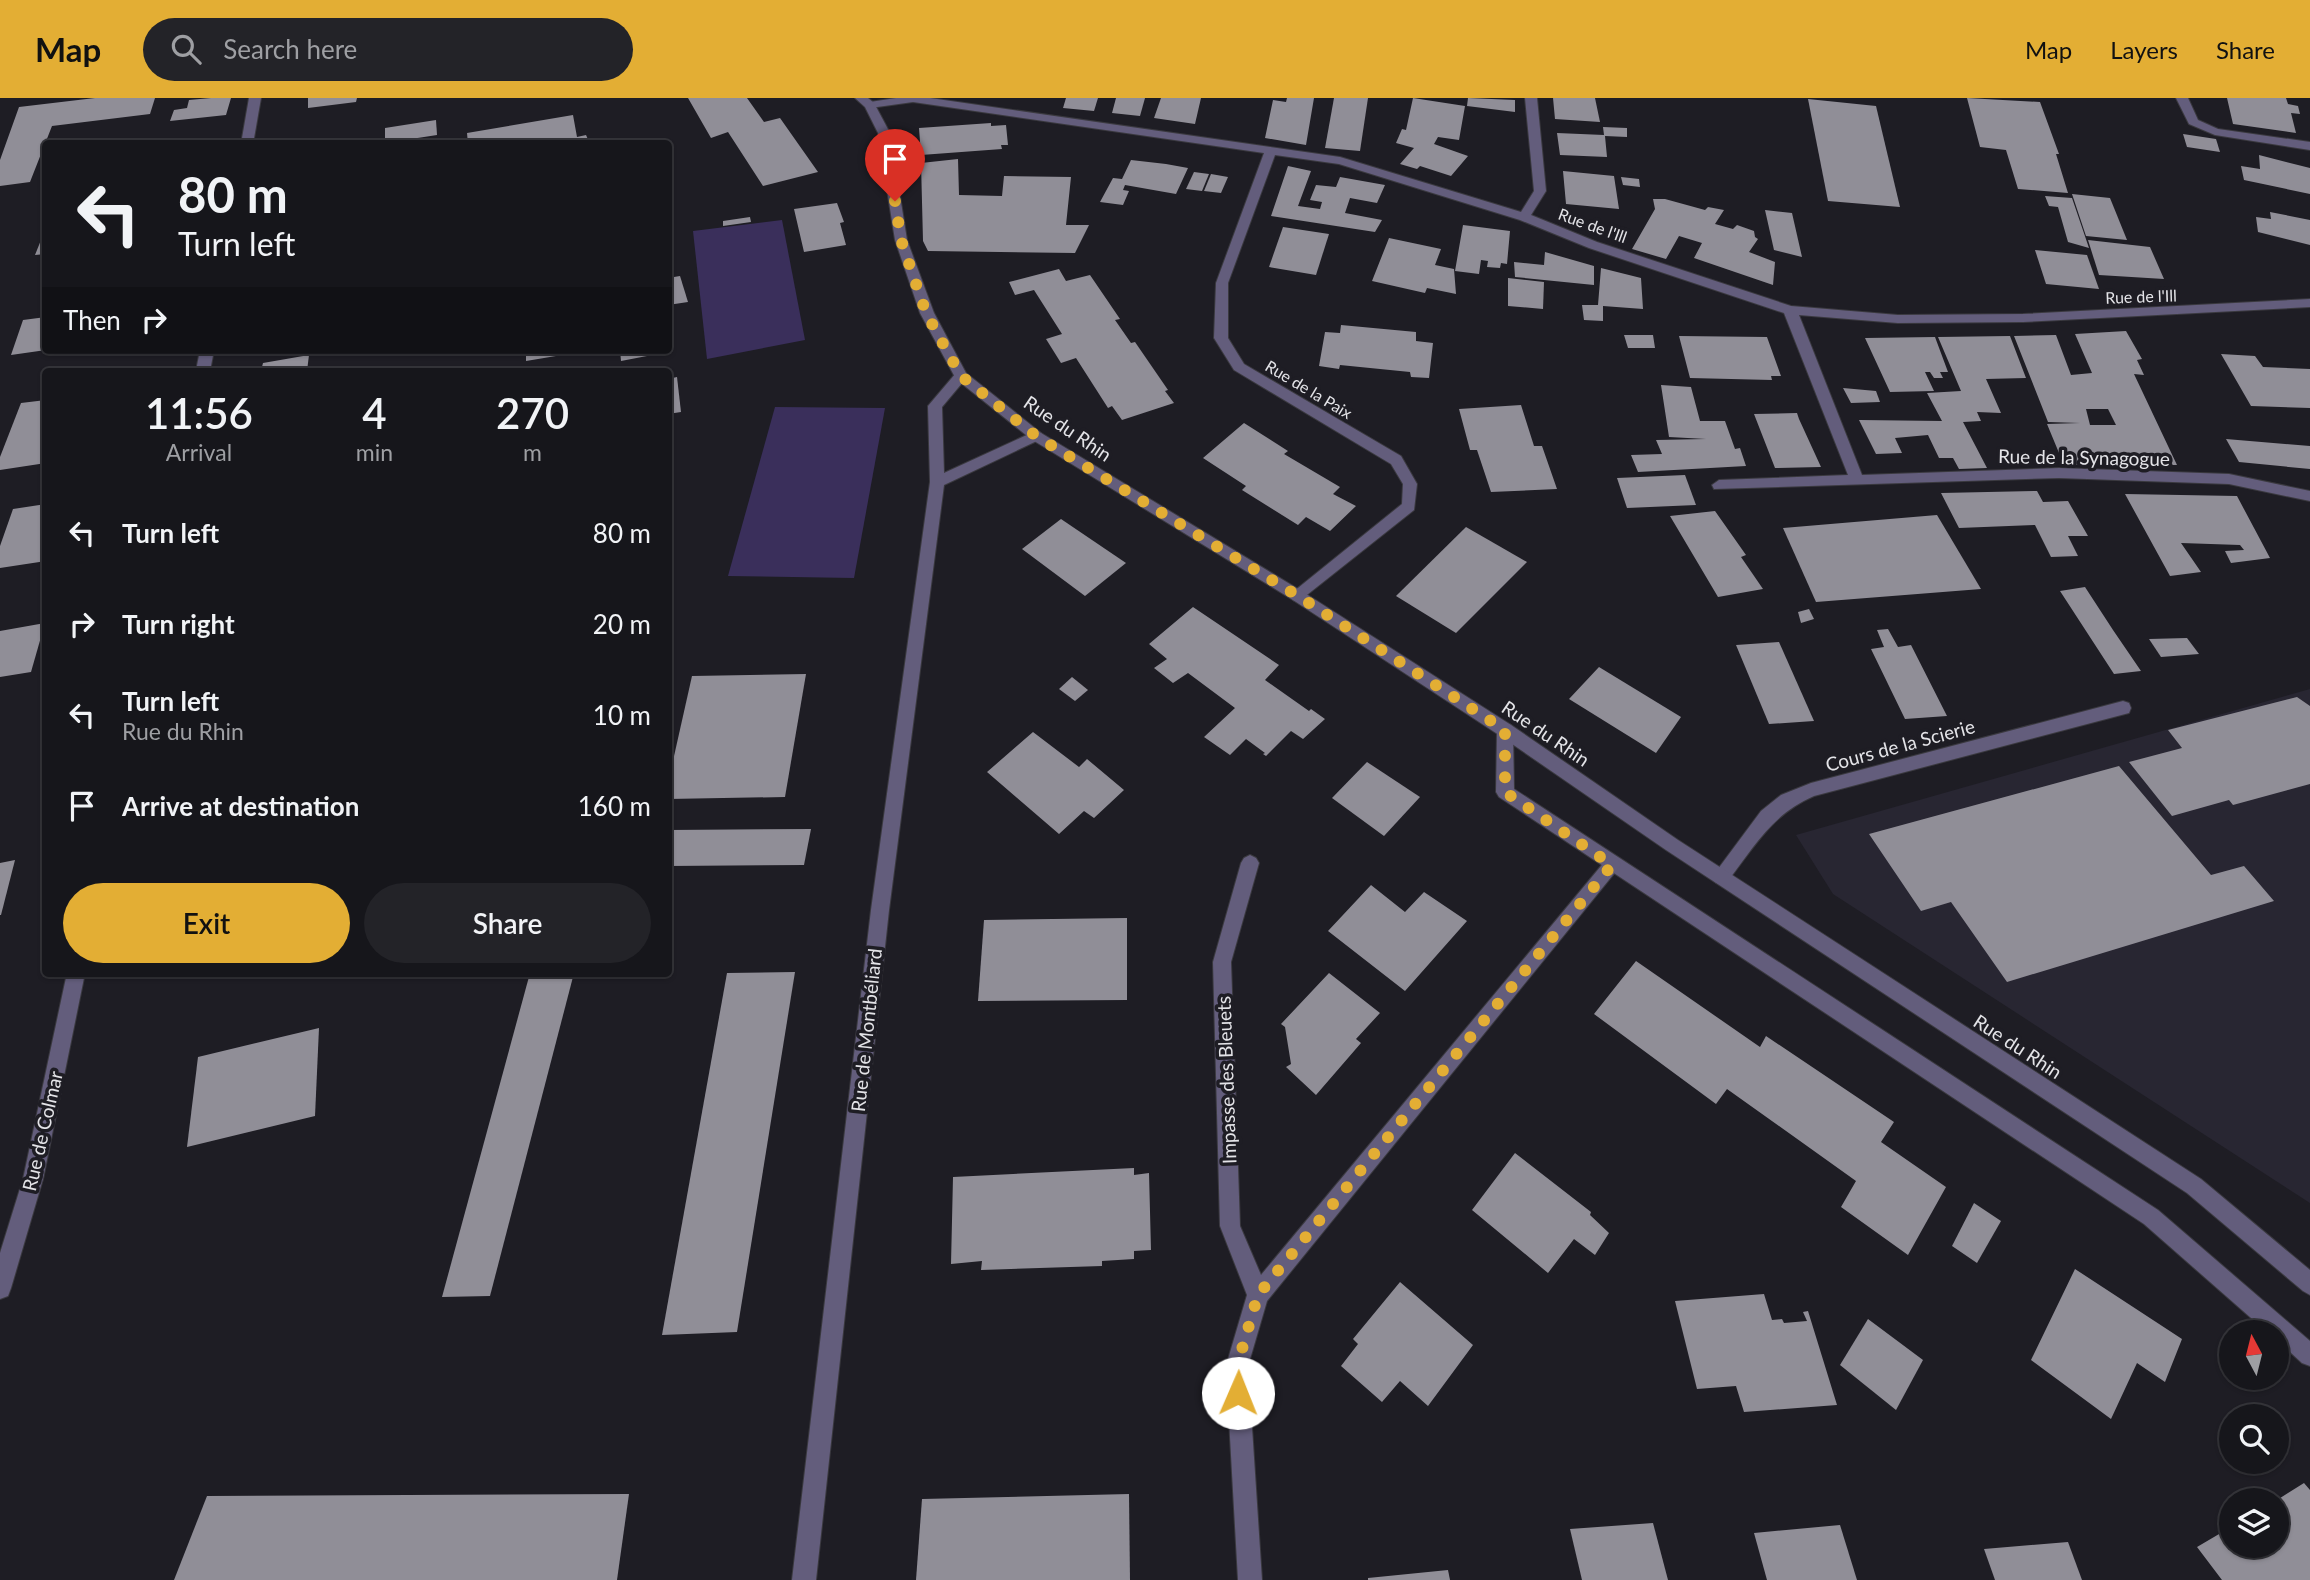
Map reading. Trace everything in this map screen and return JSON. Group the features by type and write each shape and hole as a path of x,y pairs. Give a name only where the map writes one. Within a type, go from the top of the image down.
{"street":[{"path":"248,140 256,98"},
{"path":"1524,217 1539,191 1531,98"},
{"path":"2182,98 2193,122 2215,132 2310,146"},
{"name":"Rue de l'Ill","path":"865,101 913,99 1340,161 1524,217 1593,245 1790,310 1898,319 2023,318 2310,303"},
{"name":"Rue du Rhin","path":"865,101 884,133 901,240 926,313 961,376 1036,436 1298,596 1505,730 1721,877 2194,1186 2310,1284"},
{"name":"Rue de la Paix","path":"1271,150 1222,283 1221,338 1239,367 1396,460 1410,484 1409,506 1298,596"},
{"path":"1790,310 1857,480"},
{"name":"Rue de Montbéliard","path":"804,1580 880,910 937,482 934,406 961,376"},
{"path":"937,482 1036,436"},
{"name":"Rue de la Synagogue","path":"1719,485 2059,473 2229,479 2310,496"},
{"name":"Cours de la Scierie","path":"1721,877 1767,816 1787,800 1811,790 2123,708"},
{"path":"1505,730 1505,792 1612,865 2151,1217 2310,1355"},
{"name":"Impasse des Bleuets","path":"1250,863 1222,962 1230,1226 1258,1295"},
{"path":"1250,1580 1237,1366 1258,1295 1612,865"},
{"name":"Rue de Colmar","path":"0,1288 33,1179 75,977"}],"shaded area":[{"path":"782,220 805,340 707,359 693,231"},
{"path":"775,407 885,408 854,578 728,576"},
{"path":"2310,689 2310,1203 1833,894 1796,835"}],"building":[{"path":"95,98 155,98 150,114 52,126 46,140 42,140 42,151 30,182 0,186 0,160 19,107"},
{"path":"231,98 226,115 170,121 174,110 187,108 189,100"},
{"path":"308,98 357,98 356,102 308,108"},
{"path":"688,98 747,98 764,122 780,118 818,172 763,186 728,132 711,138"},
{"path":"1066,98 1098,98 1094,111 1063,108"},
{"path":"1116,98 1145,98 1140,116 1112,113"},
{"path":"1161,98 1201,98 1195,124 1154,118"},
{"path":"1287,98 1314,98 1306,145 1265,138 1273,100 1286,102"},
{"path":"1334,98 1368,98 1360,151 1325,148"},
{"path":"1413,98 1465,106 1459,140 1438,137 1434,144 1468,156 1451,176 1420,166 1417,169 1400,164 1414,148 1396,143 1402,129 1406,130"},
{"path":"1468,98 1515,100 1515,112 1467,106"},
{"path":"1553,98 1595,98 1600,122 1555,119"},
{"path":"1967,98 2040,102 2059,154 2056,154 2068,193 2018,189 2006,150 1980,147"},
{"path":"2227,98 2286,98 2288,104 2298,106 2300,114 2291,113 2296,133 2233,124"},
{"path":"1808,99 1876,106 1900,207 1828,201"},
{"path":"573,115 577,137 586,135 588,140 468,140 467,133"},
{"path":"436,120 437,135 385,140 385,128"},
{"path":"991,123 991,126 1006,125 1008,145 1001,145 1002,149 921,155 919,128"},
{"path":"1603,127 1627,128 1627,137 1605,136 1607,157 1560,155 1557,133 1604,135"},
{"path":"2183,134 2216,139 2220,152 2187,147"},
{"path":"2259,155 2310,168 2310,194 2244,180 2241,166 2260,169"},
{"path":"958,159 959,195 1002,196 1004,176 1071,177 1066,225 1089,225 1075,253 928,251 923,241 921,163"},
{"path":"1131,160 1188,168 1176,194 1125,185 1123,190 1129,191 1123,205 1100,202 1113,178 1122,179"},
{"path":"1288,166 1311,171 1298,206 1320,209 1322,202 1310,200 1316,185 1336,187 1340,177 1385,185 1377,203 1350,198 1345,213 1382,220 1375,232 1271,216"},
{"path":"1563,171 1614,176 1619,209 1566,204"},
{"path":"1194,172 1209,174 1202,191 1186,189"},
{"path":"1211,174 1228,177 1221,193 1204,191"},
{"path":"1621,177 1639,179 1640,187 1623,185"},
{"path":"2072,194 2110,198 2127,240 2086,236"},
{"path":"2045,196 2072,198 2089,248 2068,242 2058,207 2049,206"},
{"path":"1653,199 1665,199 1705,210 1708,207 1724,210 1715,224 1733,229 1737,225 1754,231 1758,239 1749,252 1775,262 1773,285 1694,258 1702,243 1679,236 1666,259 1632,249 1655,209"},
{"path":"837,203 844,222 840,223 846,245 804,252 794,209"},
{"path":"1765,210 1792,213 1802,257 1774,250"},
{"path":"2270,212 2310,220 2310,245 2258,232 2256,217 2271,219"},
{"path":"750,217 751,222 723,226 723,221"},
{"path":"1463,225 1510,231 1507,264 1501,263 1500,268 1487,267 1488,261 1481,260 1479,274 1455,271"},
{"path":"1283,227 1329,234 1316,275 1269,267"},
{"path":"42,238 42,254 35,255"},
{"path":"1389,238 1441,249 1435,265 1454,269 1456,294 1427,288 1425,293 1372,281"},
{"path":"2088,240 2150,247 2164,279 2099,275"},
{"path":"2035,250 2087,255 2099,289 2046,284"},
{"path":"1545,252 1594,266 1594,285 1515,277 1514,262 1544,265"},
{"path":"1601,268 1641,278 1643,309 1603,306 1603,321 1584,320 1582,305 1598,305"},
{"path":"1059,269 1066,281 1090,275 1120,319 1115,320 1131,343 1135,342 1174,403 1122,420 1112,406 1108,408 1076,358 1061,363 1046,339 1062,334 1034,290 1015,295 1009,282"},
{"path":"680,276 688,302 672,304 672,277"},
{"path":"1508,278 1544,282 1543,309 1508,306"},
{"path":"42,318 42,351 11,355 23,320"},
{"path":"1341,325 1416,332 1416,341 1433,343 1429,378 1411,377 1410,372 1340,365 1339,369 1319,366 1325,332 1340,333"},
{"path":"2126,331 2142,359 2137,360 2144,375 2134,374 2177,465 2064,465 2047,424 2080,423 2048,422 2014,336 2056,335 2071,375 2092,373 2075,334","holes":["2086,409 2108,409 2116,425 2090,425"]},
{"path":"1624,335 1653,335 1655,348 1628,348"},
{"path":"1679,336 1767,337 1781,376 1771,376 1772,380 1690,378"},
{"path":"2010,336 2026,378 1986,379 2001,413 1977,412 1981,421 1963,422 1987,468 1959,469 1953,458 1939,458 1928,435 1895,438 1902,453 1876,454 1859,420 1942,421 1927,393 1961,391 1938,337"},
{"path":"1935,337 1948,372 1940,372 1943,378 1934,378 1930,372 1925,372 1934,391 1890,392 1865,338"},
{"path":"526,354 568,354 526,361"},
{"path":"620,354 657,354 621,361"},
{"path":"2221,354 2255,356 2263,367 2310,369 2310,408 2251,406"},
{"path":"309,355 307,368 262,368 263,363"},
{"path":"677,377 681,412 672,413 672,378"},
{"path":"1661,385 1691,387 1700,421 1725,421 1735,449 1740,448 1746,466 1638,472 1631,455 1662,454 1656,440 1706,439 1669,437"},
{"path":"1843,388 1876,391 1880,402 1851,403"},
{"path":"42,400 42,464 0,470 0,457 21,403"},
{"path":"1521,405 1534,446 1542,446 1557,489 1491,492 1477,450 1470,450 1459,409"},
{"path":"1797,413 1821,467 1775,468 1754,414"},
{"path":"1244,423 1288,451 1284,454 1340,487 1333,494 1356,506 1330,531 1306,517 1298,525 1242,490 1246,486 1203,458"},
{"path":"2226,439 2310,446 2310,469 2239,462"},
{"path":"1685,475 1696,505 1627,508 1617,478"},
{"path":"2037,491 2043,502 2068,501 2088,536 2068,536 2078,556 2051,557 2035,525 1959,528 1941,493"},
{"path":"2125,494 2237,496 2270,558 2231,563 2225,551 2244,550 2240,545 2181,543 2201,572 2170,576"},
{"path":"42,505 42,562 0,568 0,546 13,509"},
{"path":"1715,511 1746,555 1741,557 1763,589 1718,597 1670,516"},
{"path":"1937,515 1981,589 1816,602 1783,528"},
{"path":"1061,519 1126,563 1085,596 1022,549"},
{"path":"1466,527 1527,562 1456,633 1396,596"},
{"path":"2085,587 2141,671 2114,674 2060,591"},
{"path":"1193,607 1279,665 1265,680 1325,719 1303,739 1291,731 1266,756 1246,739 1230,755 1204,737 1235,708 1188,673 1173,683 1154,668 1167,659 1149,644"},
{"path":"1809,609 1814,619 1801,623 1798,612"},
{"path":"42,624 42,634 31,672 0,677 0,631"},
{"path":"1888,629 1898,647 1911,645 1947,716 1905,719 1871,649 1884,647 1877,630"},
{"path":"2187,638 2199,654 2161,657 2149,639"},
{"path":"1779,642 1814,721 1769,724 1736,645"},
{"path":"1599,667 1681,717 1656,753 1569,699"},
{"path":"806,674 785,797 672,799 672,765 692,676"},
{"path":"1072,677 1088,690 1075,701 1059,689"},
{"path":"2297,697 2310,706 2310,784 2233,805 2229,800 2172,816 2129,762 2182,748 2168,730"},
{"path":"1033,732 1079,767 1087,759 1124,790 1094,818 1084,811 1059,834 987,772"},
{"path":"1367,762 1420,797 1384,836 1332,798"},
{"path":"2119,766 2211,875 2244,866 2274,901 2007,982 1951,902 1921,911 1869,834"},
{"path":"811,829 804,865 672,866 672,830"},
{"path":"15,860 1,915 0,915 0,863"},
{"path":"1371,885 1405,912 1424,892 1467,921 1405,991 1328,931"},
{"path":"1127,918 1127,1000 978,1001 984,920"},
{"path":"1636,961 1760,1047 1766,1036 1894,1122 1881,1142 1946,1187 1908,1255 1841,1207 1856,1181 1727,1089 1716,1104 1594,1014"},
{"path":"795,972 737,1332 662,1335 727,973"},
{"path":"1329,973 1380,1013 1356,1039 1361,1043 1316,1095 1286,1067 1291,1064 1285,1027 1281,1024"},
{"path":"529,977 573,977 490,1296 442,1297"},
{"path":"319,1028 315,1116 187,1147 198,1057"},
{"path":"1515,1153 1591,1212 1590,1215 1609,1233 1595,1255 1574,1239 1548,1273 1472,1210"},
{"path":"1134,1168 1134,1175 1149,1173 1151,1250 1134,1251 1134,1259 1102,1261 1102,1266 981,1270 982,1261 951,1264 953,1177"},
{"path":"1974,1203 2001,1221 1977,1263 1952,1246"},
{"path":"2075,1269 2182,1339 2165,1382 2137,1363 2111,1419 2031,1360"},
{"path":"1400,1282 1473,1345 1428,1406 1400,1381 1382,1402 1341,1366 1358,1344 1353,1339"},
{"path":"1764,1294 1772,1320 1782,1319 1784,1323 1807,1321 1803,1312 1808,1311 1837,1405 1744,1412 1736,1386 1697,1389 1675,1301"},
{"path":"1868,1319 1923,1360 1896,1410 1840,1365"},
{"path":"2304,1483 2310,1490 2310,1580 2222,1580 2197,1547 2219,1534 2219,1558 2289,1558 2289,1492"},
{"path":"629,1494 617,1580 174,1580 207,1496"},
{"path":"1129,1494 1130,1580 916,1580 922,1499"},
{"path":"1653,1523 1668,1580 1582,1580 1570,1529"},
{"path":"1840,1525 1857,1580 1767,1580 1754,1533"},
{"path":"2068,1542 2082,1580 1995,1580 1984,1549"},
{"path":"1448,1570 1450,1580 1368,1580 1368,1578"}],"route":[{"path":"895,201 901,240 926,313 961,376 1036,436 1298,596 1505,730 1505,792 1612,865 1258,1295 1237,1366 1238,1393"}]}
